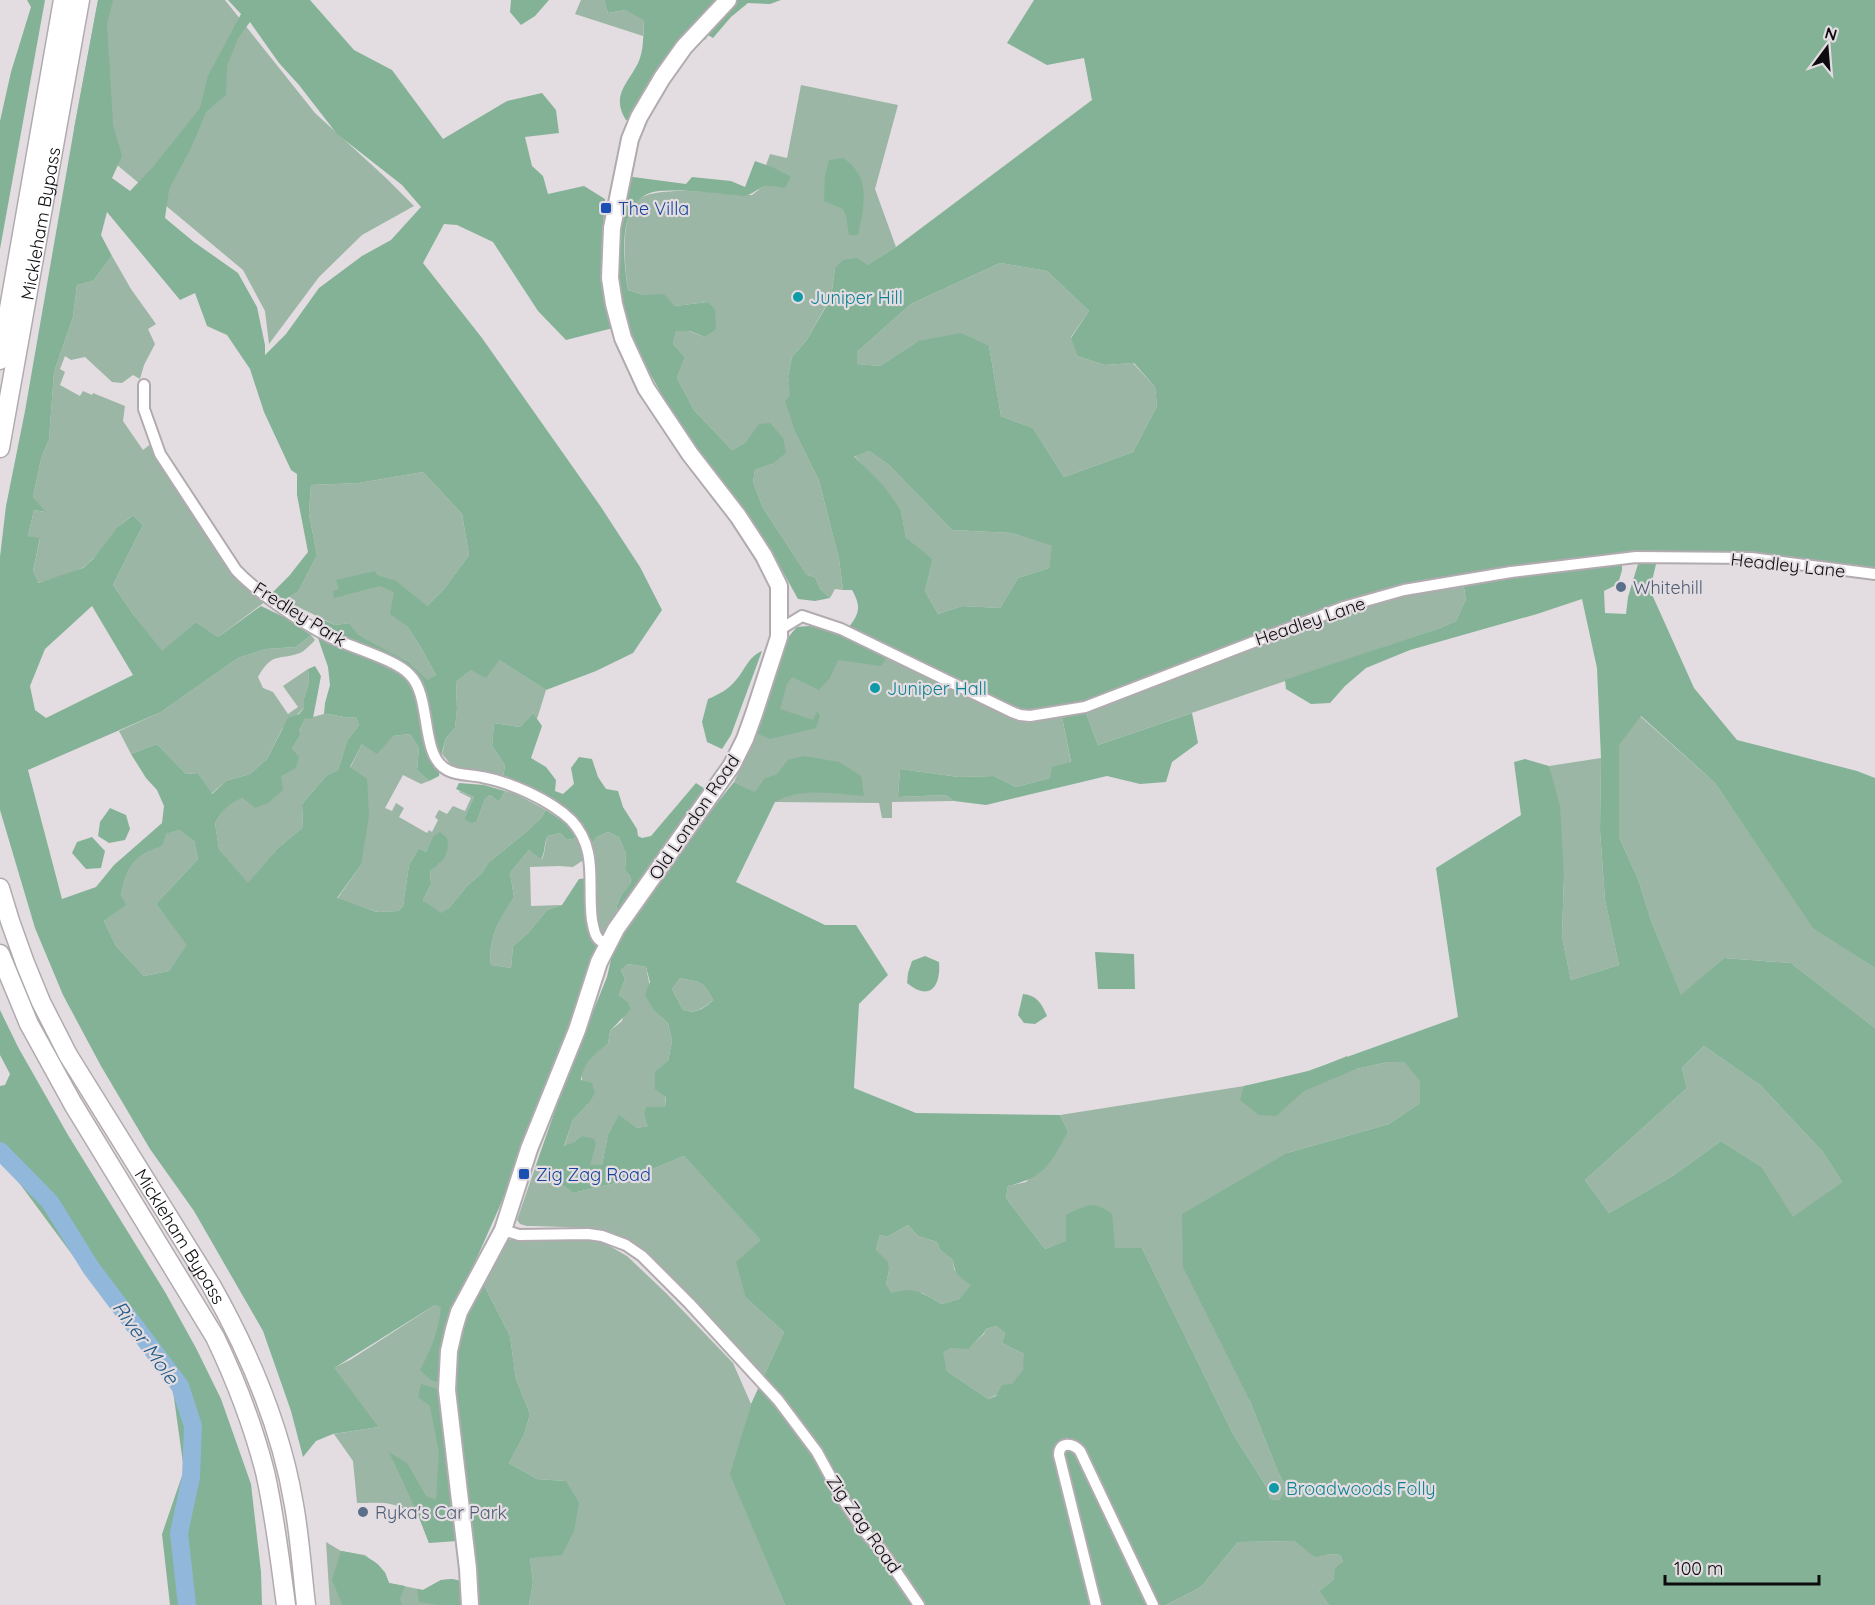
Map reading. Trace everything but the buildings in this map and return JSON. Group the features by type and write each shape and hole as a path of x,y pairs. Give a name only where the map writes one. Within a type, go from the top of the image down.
{"highway":[{"name":"Mickleham Bypass","path":"0,360 63,0"},
{"name":"Mickleham Bypass","path":"0,448 80,0"},
{"name":"Mickleham Bypass","path":"0,888 25,963 41,1002 68,1054 211,1285 230,1318 259,1381 278,1437 294,1505 306,1605"},
{"name":"Mickleham Bypass","path":"0,954 29,1024 73,1104 215,1337 230,1368 254,1432 265,1472 286,1605"}],"main road":[{"name":"Old London Road","path":"470,1605 468,1569 447,1390 449,1351 459,1312 503,1230 529,1149 577,1030 599,962 616,929 732,765 754,714 779,630 778,586 764,556 738,516 690,454 646,388 623,338 610,278 612,228 630,138 639,117 684,47 728,0"}],"street":[{"name":"Fredley Park","path":"144,385 144,409 160,454 241,576 285,609 327,636 382,658 409,673 418,689 431,751 435,760 443,767 451,772 480,776 510,785 547,802 575,825 581,833 590,860 591,910 594,927 597,937 608,945"},
{"name":"Headley Lane","path":"779,630 802,616 841,629 1012,712 1030,716 1085,707 1344,607 1404,590 1511,572 1636,557 1751,558 1875,574"},
{"name":"Zig Zag Road","path":"503,1230 519,1235 602,1236 626,1245 642,1256 689,1303 778,1400 807,1438 864,1531 883,1552 919,1605"},
{"path":"1096,1605 1059,1455 1061,1447 1068,1444 1076,1446 1080,1451 1153,1605"}],"green space":[{"path":"27,0 45,0 0,249 0,121 11,72 31,7"},
{"path":"98,0 225,0 315,113 414,206 362,235 319,277 269,344 265,311 243,270 74,129"},
{"path":"98,0 113,0 107,24 113,125 122,156 112,178 130,191 153,167 200,108 208,76 241,14 228,0 310,0 354,50 392,70 443,139 507,101 542,93 556,110 559,133 525,137 532,166 543,176 548,194 584,186 605,199 601,265 603,297 613,328 566,340 538,311 493,242 457,225 444,224 423,263 482,338 601,507 640,567 662,610 633,653 596,671 546,690 499,660 486,678 471,670 456,682 455,728 446,738 439,776 429,781 417,770 419,748 410,734 393,736 377,754 362,744 350,767 367,779 369,815 361,865 337,898 377,912 398,911 403,906 409,865 419,848 426,852 433,837 440,832 447,838 446,853 442,861 430,871 431,884 423,900 441,913 449,908 467,886 482,873 488,863 526,832 546,810 567,824 577,838 567,840 560,833 548,836 541,859 529,850 510,873 514,897 493,937 491,965 511,968 513,946 528,933 547,910 562,905 579,879 588,878 591,934 599,949 566,1043 499,1208 463,1289 440,1383 431,1380 420,1370 431,1347 438,1324 441,1307 435,1305 334,1368 379,1427 333,1434 316,1441 303,1457 291,1411 263,1331 194,1211 150,1149 101,1066 63,995 35,928 0,810 0,557 6,506 25,411","holes":["250,22 279,63 337,134 402,185 421,207 391,240 362,256 319,288 286,334 265,355 257,307 238,273 165,218 169,189 191,148 206,112 226,95 227,66 238,38","107,212 180,300 195,293 207,326 227,335 250,369 264,412 291,470 297,474 297,495 308,552 273,592 284,600 298,592 317,555 309,514 311,485 359,483 423,472 462,514 469,555 444,589 427,606 396,581 377,575 375,571 336,580 339,589 333,591 334,598 380,586 394,592 390,614 407,626 436,675 427,680 409,662 358,635 349,623 335,625 319,618 318,638 328,667 330,685 324,714 356,717 359,725 347,741 338,770 327,775 302,804 303,827 278,848 248,883 219,849 215,823 226,807 233,802 243,798 255,808 268,803 283,790 281,776 296,768 299,757 292,749 301,734 299,731 305,719 313,718 321,676 315,666 308,669 309,683 304,698 304,708 299,714 288,718 267,759 250,774 226,781 212,794 198,773 186,774 157,744 131,754 146,778 157,790 164,806 162,823 114,865 96,887 62,899 28,770 161,712 238,658 266,649 296,647 311,635 284,617 261,606 218,637 196,622 162,651 113,585 143,525 133,515 117,528 83,568 38,583 33,571 40,538 28,536 34,510 46,512 33,497 41,459 49,439 54,372 73,317 77,285 93,281 112,256 101,235","92,606 133,675 46,718 35,710 30,686 45,649","179,830 194,841 198,859 156,904 187,945 169,971 144,976 116,946 104,921 126,905 121,895 126,876 133,863 144,854 162,846 166,834"]},
{"path":"511,0 549,0 535,16 521,25 510,12"},
{"path":"581,0 604,0 608,13 625,10 644,19 643,36 575,14"},
{"path":"604,0 720,0 632,120 626,120 621,111 620,102 624,88 641,54 644,20 625,10 608,13"},
{"path":"732,0 781,0 770,4 748,3 731,17 713,38 708,35 705,40 700,34"},
{"path":"1034,0 1875,0 1875,574 1751,558 1622,558 1622,570 1618,584 1604,591 1605,613 1626,614 1628,597 1638,564 1656,564 1650,590 1694,688 1737,740 1857,771 1875,778 1875,968 1813,928 1715,783 1641,716 1619,745 1619,837 1638,879 1652,923 1681,995 1724,958 1791,963 1875,1028 1875,1605 1329,1605 1319,1591 1334,1579 1335,1568 1343,1562 1340,1555 1315,1557 1294,1541 1238,1542 1201,1587 1166,1605 785,1605 730,1474 751,1404 784,1332 746,1298 736,1262 761,1240 684,1156 624,1181 573,1193 536,1165 566,1079 607,977 616,938 678,852 734,782 755,792 764,779 777,774 788,760 804,756 839,762 861,776 864,796 807,793 785,797 775,802 736,882 825,925 856,925 888,975 859,1004 854,1088 916,1113 1060,1115 1068,1131 1052,1160 1031,1178 1008,1186 1006,1198 1045,1249 1066,1241 1066,1215 1094,1205 1112,1214 1115,1248 1142,1248 1232,1432 1267,1488 1270,1499 1279,1500 1286,1487 1249,1399 1183,1267 1182,1214 1287,1153 1389,1124 1420,1103 1420,1081 1404,1062 1388,1062 1356,1069 1304,1091 1276,1116 1259,1115 1240,1100 1244,1086 1308,1071 1458,1017 1436,868 1521,815 1514,762 1525,759 1549,766 1560,806 1564,875 1562,937 1571,980 1619,965 1605,900 1600,831 1601,758 1597,668 1582,599 1410,650 1366,668 1330,703 1311,704 1286,689 1285,680 1456,621 1466,599 1462,577 1419,584 1083,704 1040,710 1014,709 849,627 857,613 857,601 852,590 843,590 839,559 819,481 796,434 785,401 790,396 788,376 792,357 806,341 831,298 835,268 843,260 857,258 867,265 896,247 1092,100 1084,58 1047,65 1007,43","holes":["1000,263 1047,271 1089,311 1071,338 1077,356 1105,365 1134,363 1155,387 1157,406 1133,452 1064,477 1033,428 1001,416 989,346 961,333 918,341 880,366 857,364 857,352 911,304","869,451 889,465 952,530 1012,533 1052,546 1049,568 1018,578 1000,608 962,606 938,614 925,591 933,559 906,538 901,510 882,484 854,456","628,964 646,967 650,982 645,995 655,1012 668,1023 672,1041 668,1061 655,1072 655,1089 666,1097 665,1107 646,1107 644,1115 648,1126 637,1128 619,1115 608,1134 602,1165 590,1165 596,1145 594,1139 581,1136 564,1146 573,1120 595,1093 592,1083 581,1080 587,1063 608,1044 610,1031 631,1009 627,1001 619,995 625,979 621,970","680,978 700,983 713,1000 700,1010 683,1010 672,989","1704,1046 1760,1085 1823,1152 1842,1182 1793,1217 1762,1167 1721,1141 1674,1175 1609,1213 1585,1180 1687,1088 1682,1068","908,1225 918,1236 937,1242 940,1250 953,1260 958,1275 971,1285 959,1299 942,1304 912,1291 892,1293 886,1284 888,1262 876,1250 880,1235 887,1237","996,1326 1005,1333 1002,1343 1024,1354 1023,1370 1012,1384 1002,1385 996,1396 988,1399 947,1371 943,1352 952,1348 968,1349 986,1329"]},
{"path":"801,85 898,105 875,189 896,247 867,265 835,268 831,297 806,341 792,357 788,376 796,434 819,481 839,559 843,590 835,589 830,598 820,589 815,577 807,575 763,508 753,482 755,470 772,464 746,442 732,450 694,410 677,378 685,357 673,344 676,330 689,331 705,337 716,330 707,302 675,306 664,295 643,295 628,290 625,256 628,218 638,200 647,195 675,191 752,195 761,188 791,176 766,165 770,154 787,158"},
{"path":"843,158 858,174 864,193 858,235 849,235 843,209 824,201 825,175 829,160"},
{"path":"755,161 791,176 785,188 767,186 743,196 658,191 639,199 627,222 624,250 626,278 628,290 643,295 664,294 675,306 707,302 715,309 716,330 705,337 690,331 676,331 673,344 685,357 677,378 694,410 732,450 746,442 759,424 770,423 783,438 786,453 772,464 755,470 753,482 763,508 807,575 815,577 820,589 830,598 815,601 798,599 772,552 747,514 705,463 674,417 635,346 621,305 615,248 627,180 633,177 686,184 692,177 731,181 745,187"},
{"path":"112,256 131,289 156,324 148,329 155,344 144,365 140,379 133,375 122,383 112,382 85,357 71,360 65,356 60,369 65,372 60,385 80,396 83,391 92,395 93,393 125,406 123,421 143,450 152,443 192,512 266,601 218,637 196,622 162,652 113,585 143,525 133,515 81,569 37,583 33,571 40,539 28,536 34,510 45,512 33,497 41,459 49,439 54,372 73,317 77,285 93,281"},
{"path":"1000,263 1047,271 1089,311 1071,337 1077,356 1105,365 1133,363 1155,387 1157,406 1133,452 1064,477 1033,428 1001,416 989,346 918,341 880,366 857,364 857,352 911,304"},
{"path":"869,451 889,465 952,530 1012,533 1053,546 1049,568 1018,578 1000,608 962,606 938,614 925,591 933,559 906,539 901,510 854,455"},
{"path":"423,472 462,514 469,555 444,589 407,626 436,675 427,681 409,662 357,635 349,623 335,625 284,600 298,592 317,555 309,514 311,485 359,483"},
{"path":"1463,584 1466,599 1456,621 1098,745 1085,711 1358,606 1392,596"},
{"path":"813,626 851,638 1011,717 1028,723 1062,717 1071,763 1050,778 1016,787 994,776 959,777 900,769 898,797 946,795 954,801 892,802 892,818 882,818 879,803 775,802 734,782 755,737 786,640 797,627"},
{"path":"813,626 851,638 887,657 881,666 838,660 830,678 819,690 792,677 787,684 780,709 813,720 817,711 820,716 816,728 770,739 756,733 786,640 797,627"},
{"path":"311,635 315,640 304,651 272,660 258,677 263,688 273,692 288,714 298,707 283,686 308,669 309,683 304,698 304,708 282,729 267,759 250,774 226,781 211,794 198,773 186,774 157,744 131,754 119,731 161,712 238,658 266,649 296,647"},
{"path":"762,651 731,735 722,749 707,742 702,722 708,699 730,686 750,660"},
{"path":"499,660 546,690 537,719 533,713 520,727 494,723 492,746 505,765 503,778 489,773 453,767 442,754 446,738 455,728 456,682 471,670"},
{"path":"1085,711 1098,745 1192,713 1198,743 1172,762 1166,782 1140,784 1107,776 986,805 954,801 946,795 898,797 900,769 959,777 994,776 1016,787 1050,778 1052,767 1071,762 1062,717"},
{"path":"533,713 542,726 531,758 546,767 556,780 555,791 563,794 574,784 571,768 579,757 592,759 598,777 606,789 618,791 623,807 637,829 638,836 642,838 651,836 696,783 708,791 622,913 616,908 620,897 631,883 630,876 625,870 626,854 619,837 608,832 597,837 592,843 583,824 542,792 503,778 505,765 492,746 494,723 520,727"},
{"path":"324,714 356,717 359,725 347,741 338,770 327,775 302,804 303,827 278,848 248,884 219,849 215,823 230,802 243,798 281,776 301,734 299,731 305,719"},
{"path":"1640,716 1715,783 1813,927 1875,968 1875,1028 1791,963 1724,958 1681,996 1652,923 1638,879 1619,837 1619,744"},
{"path":"410,734 419,748 417,770 429,781 421,784 403,775 385,808 392,811 396,803 404,808 399,817 427,833 429,830 432,832 438,820 435,817 439,810 447,814 453,806 465,811 471,798 460,791 474,797 464,819 477,821 485,799 490,795 499,802 505,791 514,793 546,810 526,832 488,863 482,873 441,914 423,900 431,884 430,871 440,863 433,838 426,852 419,848 409,865 403,906 398,911 378,912 337,899 361,865 350,768 362,744"},
{"path":"1601,758 1600,831 1605,900 1619,965 1571,980 1562,937 1564,875 1549,766"},
{"path":"459,783 484,785 505,791 499,802 490,795 485,799 477,821 471,823 464,819 474,797 456,789"},
{"path":"110,808 126,815 130,829 125,840 109,843 98,836 100,822"},
{"path":"179,830 194,841 198,859 156,904 188,945 169,971 144,976 116,946 104,921 125,905 121,895 132,864 143,855 161,846 165,834"},
{"path":"608,832 619,837 626,854 625,870 630,876 631,884 620,897 616,908 618,910 605,936 597,929 595,918 596,857 592,843 597,837"},
{"path":"560,833 567,840 577,838 582,845 585,859 573,867 530,867 531,906 562,905 547,910 528,933 513,946 511,968 491,965 493,937 514,897 510,873 529,850 542,859 548,836"},
{"path":"92,837 105,851 101,868 86,869 72,853 77,842"},
{"path":"1095,952 1134,954 1135,989 1098,989"},
{"path":"925,956 939,962 939,971 936,984 932,989 922,991 907,983 912,961"},
{"path":"628,964 646,967 655,1012 668,1023 672,1041 668,1061 665,1107 644,1115 649,1126 637,1128 619,1116 608,1134 602,1165 589,1165 596,1145 581,1136 564,1147 573,1120 588,1104 582,1076 586,1063 608,1044 610,1031 622,1021 627,1001 619,995 625,979 621,970"},
{"path":"680,978 703,985 713,1000 700,1009 683,1010 672,989"},
{"path":"1023,994 1032,996 1038,1001 1047,1016 1035,1024 1024,1023 1018,1015"},
{"path":"0,1010 18,1047 68,1135 165,1292 221,1399 251,1484 261,1572 262,1605 170,1605 162,1534 184,1470 173,1391 0,1157 0,1086 5,1085 10,1074 0,1055"},
{"path":"1704,1046 1760,1085 1823,1152 1842,1182 1793,1218 1762,1167 1721,1141 1674,1175 1609,1213 1585,1180 1687,1088 1682,1068"},
{"path":"1347,1056 1356,1069 1388,1062 1404,1062 1421,1081 1420,1103 1389,1124 1287,1153 1249,1399 1286,1487 1279,1500 1270,1499 1267,1488 1232,1432 1142,1248 1115,1248 1067,1241 1045,1249 1006,1198 1008,1186 1026,1182 1068,1131 1060,1115 1257,1084 1308,1072"},
{"path":"684,1156 762,1240 746,1298 784,1332 762,1380 651,1256 629,1241 601,1231 572,1227 527,1226 520,1224 517,1220 536,1165 573,1193 624,1181"},
{"path":"908,1225 918,1236 937,1242 940,1250 953,1260 954,1269 972,1285 959,1299 942,1304 922,1293 892,1293 886,1284 889,1270 876,1250 880,1235 887,1237"},
{"path":"569,1238 599,1240 627,1256 733,1363 751,1404 731,1474 785,1605 529,1605 533,1583 530,1558 566,1481 537,1479 509,1463 524,1435 530,1414 516,1379 510,1336 483,1283 507,1240"},
{"path":"483,1283 510,1336 516,1379 530,1414 524,1435 509,1463 537,1479 566,1481 579,1503 574,1531 562,1555 530,1558 533,1583 529,1605 478,1605 473,1537 458,1434 454,1366 467,1317"},
{"path":"435,1305 454,1309 449,1453 429,1543 417,1512 407,1512 390,1504 357,1503 353,1461 334,1434 379,1427 333,1368 350,1360"},
{"path":"996,1326 1005,1333 1002,1343 1024,1354 1024,1366 1021,1375 1013,1384 988,1399 947,1371 942,1352 952,1348 968,1348 984,1334 986,1329"},
{"path":"421,1384 440,1390 457,1541 429,1543 389,1452 407,1463 426,1496 436,1500 439,1452 430,1406 418,1397"},
{"path":"1294,1541 1315,1556 1340,1555 1343,1562 1334,1579 1319,1591 1329,1605 1166,1605 1201,1587 1238,1542"},
{"path":"326,1542 341,1551 365,1555 385,1572 389,1583 423,1590 441,1580 453,1579 463,1605 356,1605 348,1601 341,1605 330,1605"},
{"path":"341,1551 371,1559 381,1568 389,1583 405,1586 400,1599 402,1605 341,1605 332,1580"},
{"path":"441,1580 461,1581 463,1605 419,1602 417,1589 423,1590"}],"waterway":[{"name":"River Mole","path":"0,1151 50,1202 91,1268 180,1386 193,1426 191,1477 179,1533 187,1605"}],"place":[{"name":"The Villa","path":"606,208"},
{"name":"Juniper Hill","path":"798,297"},
{"name":"Whitehill","path":"1621,587"},
{"name":"Juniper Hall","path":"875,688"},
{"name":"Zig Zag Road","path":"524,1174"},
{"name":"Broadwoods Folly","path":"1274,1488"},
{"name":"Ryka's Car Park","path":"363,1512"}]}
